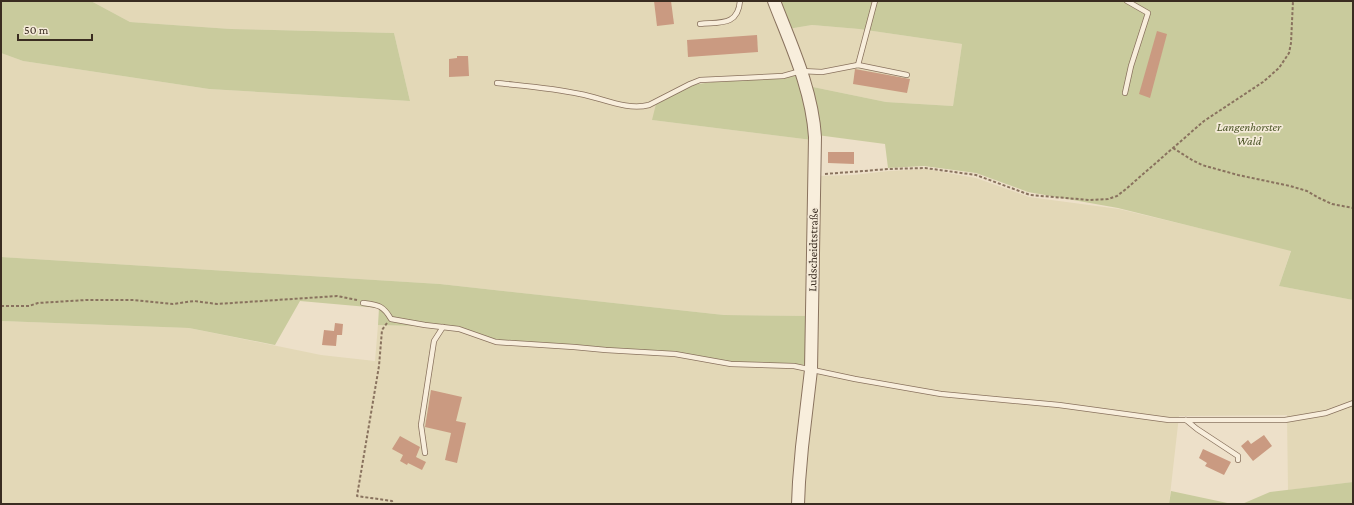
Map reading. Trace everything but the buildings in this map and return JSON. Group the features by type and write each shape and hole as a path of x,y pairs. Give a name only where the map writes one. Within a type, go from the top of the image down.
{"street":[{"name":"Ludscheidtstraße","path":"774,1 802,71 814,122 812,370 802,454 798,504"}],"lane":[{"path":"700,24 730,21 737,15 740,1"},
{"path":"858,65 875,1"},
{"path":"1125,92 1131,66 1148,13 1127,1"},
{"path":"497,83 580,94 625,105 642,107 700,80 783,76 802,71 822,72 858,65 907,75"},
{"path":"363,303 376,304 386,310 391,318 459,329 496,342 668,353 731,364 794,366 855,379 941,394 1059,405 1169,420 1285,420 1326,413 1353,403"},
{"path":"425,453 421,424 434,341 443,327"},
{"path":"1186,420 1238,456 1238,460"}],"path":[{"path":"814,174 925,168 976,175 1030,195 1089,200 1108,199 1117,196 1126,190 1204,121 1263,82 1279,68 1289,53 1291,43 1293,1"},
{"path":"1173,148 1202,165 1238,175 1290,186 1307,191 1332,204 1353,208"},
{"path":"1,306 29,306 38,303 86,300 134,300 173,304 194,301 217,304 337,296 363,303"},
{"path":"391,318 382,330 379,366 357,496 392,501 393,504"}],"shaded area":[{"path":"91,1 771,1 796,70 782,75 689,82 652,120 812,140 811,316 724,315 440,284 1,257 1,53 23,61 209,89 410,101 394,33 231,29 130,22"},
{"path":"812,25 859,29 962,44 953,106 886,102 808,86 788,29"},
{"path":"926,169 976,178 1029,197 1119,209 1291,250 1279,286 1353,300 1353,482 1288,490 1287,415 1179,416 1169,504 801,504 816,176 853,175"},
{"path":"1,321 189,328 321,355 375,361 378,325 440,326 433,340 424,387 428,387 436,344 443,330 459,330 496,344 653,353 732,367 793,368 809,372 796,504 1,504"}],"green space":[{"path":"1,1 91,1 130,22 231,29 394,33 410,101 209,89 23,61 1,53"},
{"name":"Langenhorster Wald","path":"779,1 1353,1 1353,300 1279,286 1291,251 1118,208 1028,192 976,173 924,166 888,168 885,144 817,135 808,86 886,102 953,106 962,44 859,29 812,25 788,29"},
{"path":"799,75 812,140 652,120 656,104 690,85 713,82 782,78"},
{"path":"1,257 440,284 724,315 811,316 810,365 731,362 605,348 496,341 459,327 378,325 379,308 300,301 275,345 189,328 1,321"},
{"path":"1353,482 1353,504 1242,504 1270,492"},
{"path":"1171,491 1232,504 1169,504"}]}
